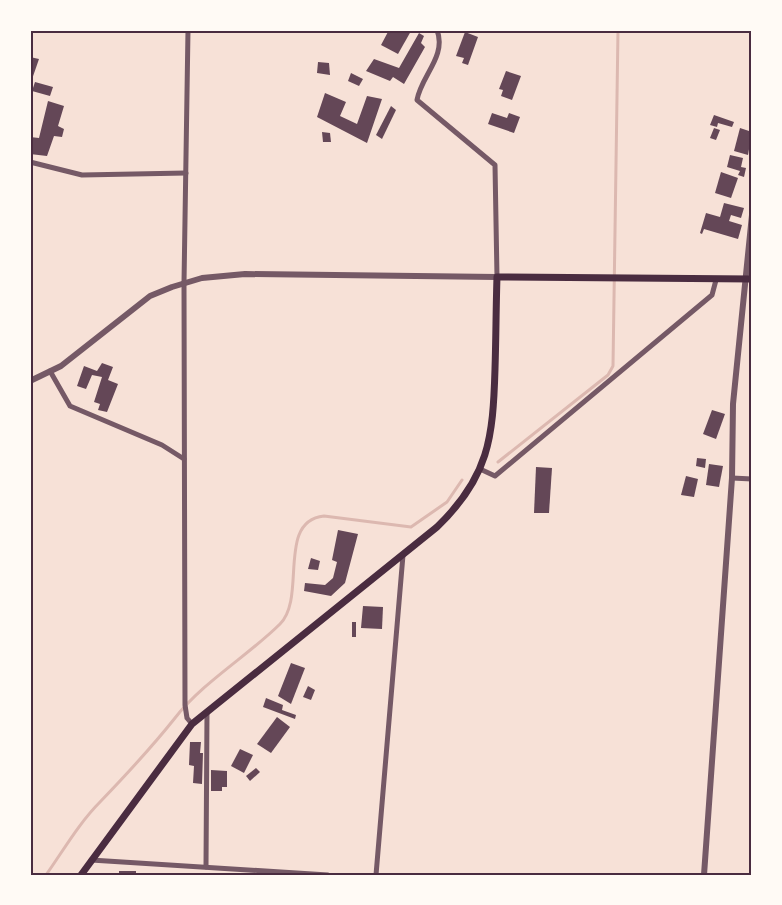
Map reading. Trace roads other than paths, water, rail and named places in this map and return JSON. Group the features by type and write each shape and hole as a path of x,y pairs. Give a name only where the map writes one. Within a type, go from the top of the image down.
{"main road":[{"path":"81,875 192,724 403,555 457,507 480,469 493,422 497,277 749,279"}],"street":[{"path":"188,30 183,459 185,705 187,718 192,724"},
{"path":"30,381 62,366 150,296 184,283 245,274 497,277 495,165 417,100 437,55 440,39 438,30"},
{"path":"30,162 82,175 186,173"},
{"path":"704,875 732,478 733,404 749,279 752,215"},
{"path":"480,469 495,477 712,295 716,280"},
{"path":"50,371 70,406 162,445 183,459"},
{"path":"732,478 752,479"},
{"path":"376,875 403,555"},
{"path":"206,867 207,712"},
{"path":"91,860 328,875"}],"waterway":[{"path":"498,462 608,375 613,366 618,30"},
{"path":"46,875 92,810 186,705 280,624 288,612 292,596 296,545 301,531 309,521 324,516 411,527 447,502 462,480"}]}
